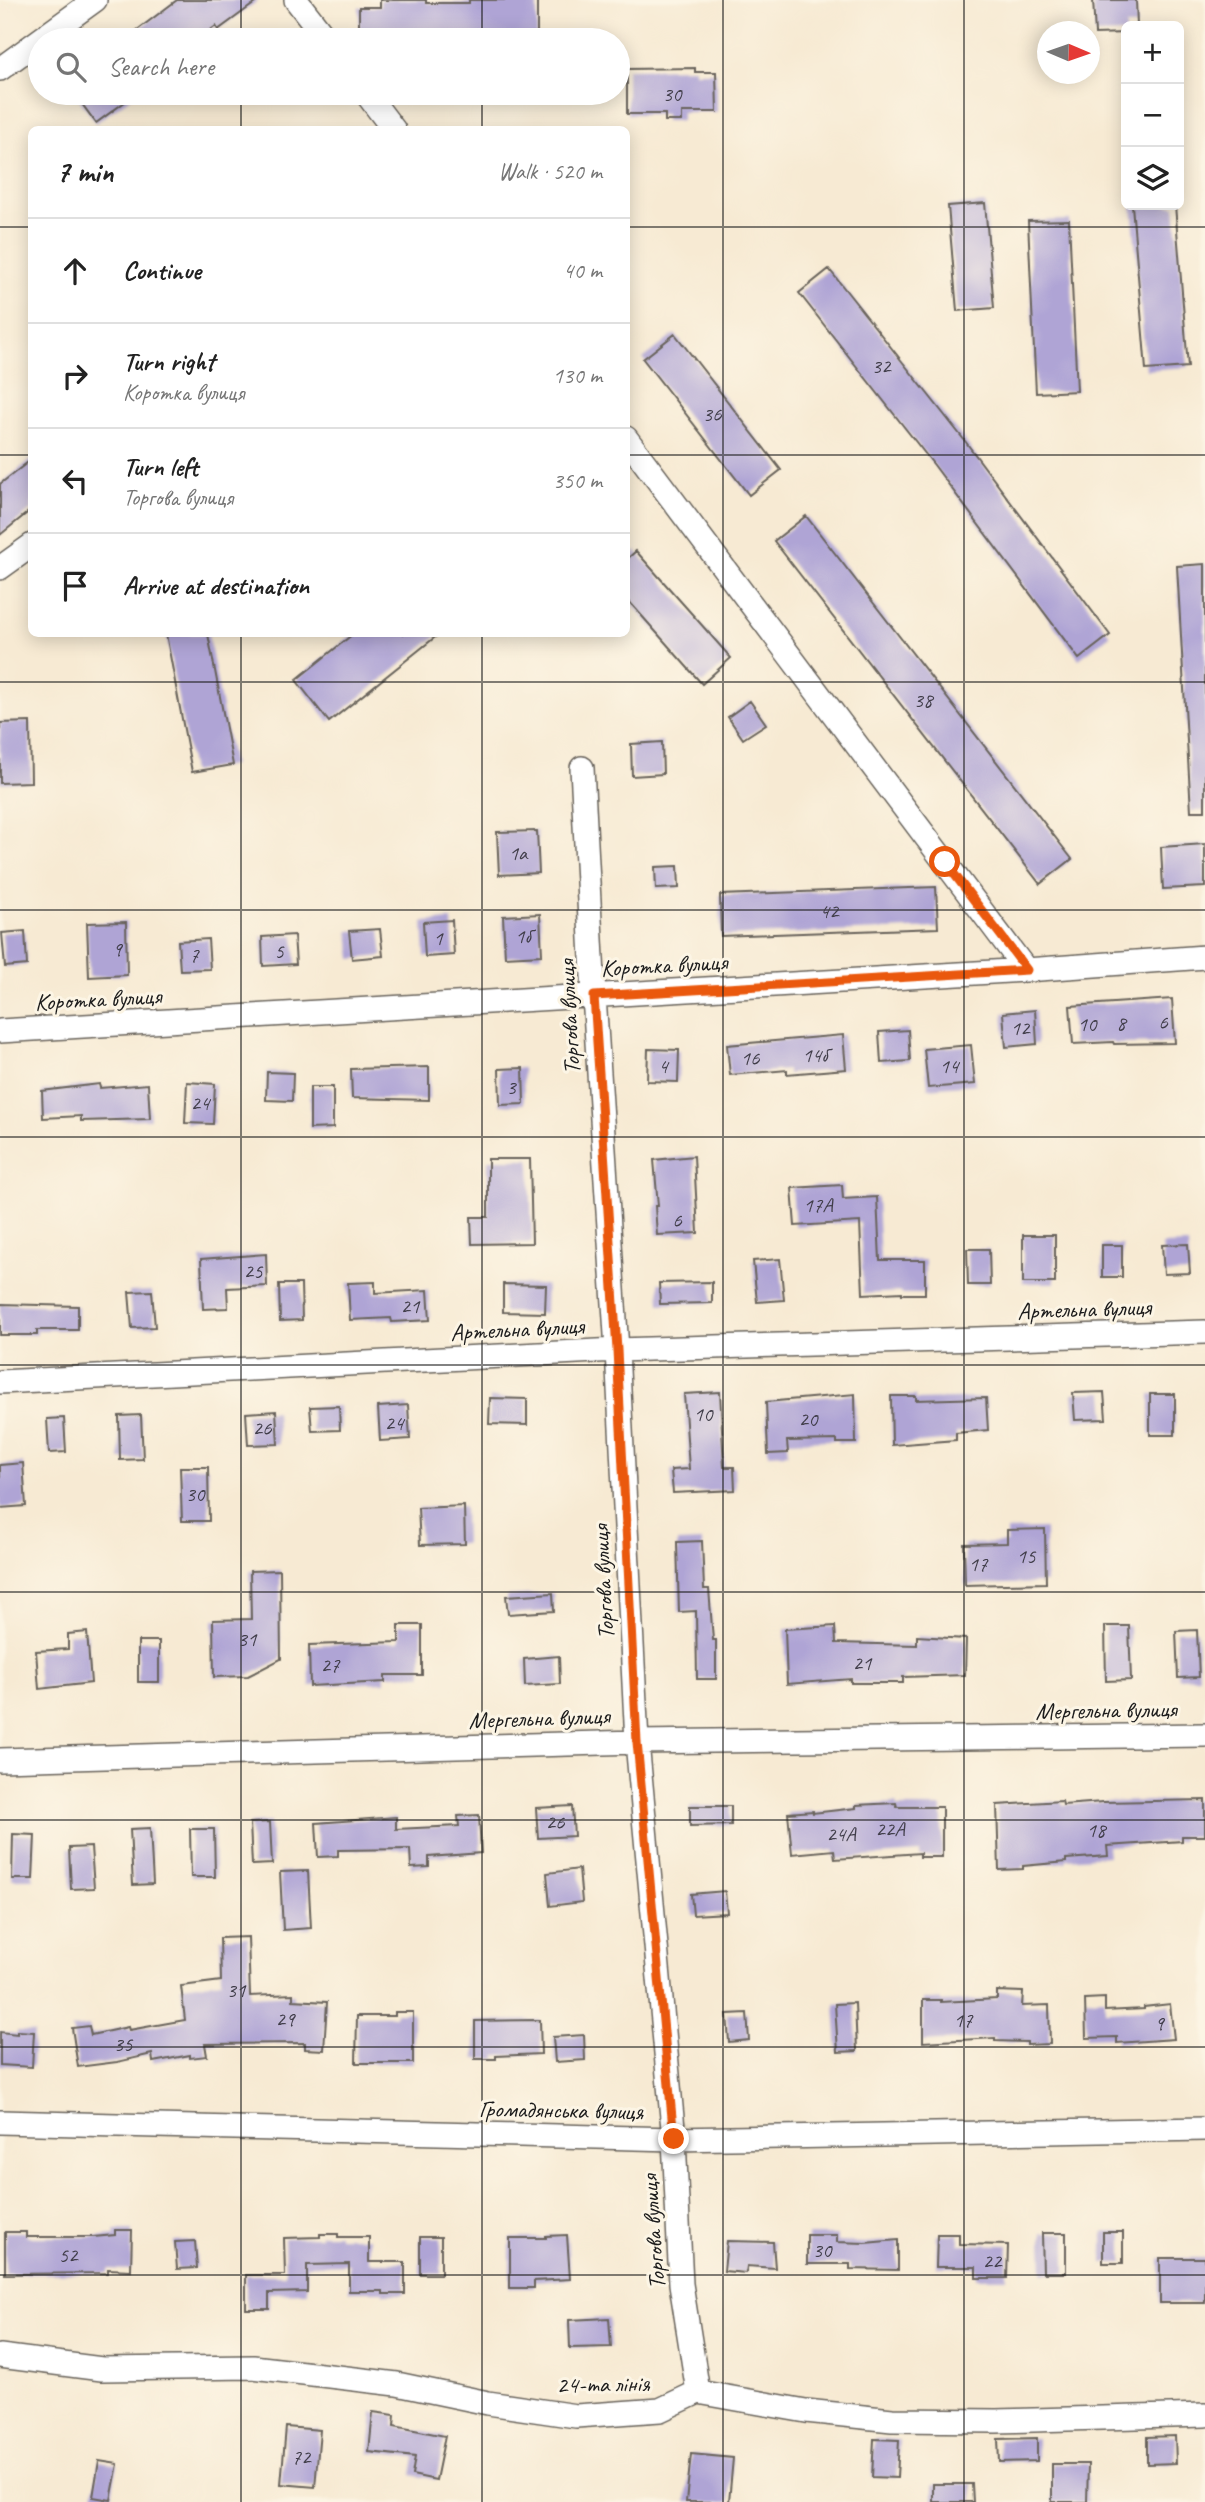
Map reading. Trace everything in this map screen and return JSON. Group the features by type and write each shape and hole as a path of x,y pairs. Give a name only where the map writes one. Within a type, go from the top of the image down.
{"street":[{"path":"57,28 96,0"},
{"path":"296,0 318,28"},
{"path":"0,69 28,49"},
{"path":"375,105 391,126"},
{"path":"630,443 1027,970"},
{"path":"0,568 28,548"},
{"name":"Торгова вулиця","path":"582,768 617,1350 637,1742 674,2139 681,2284 698,2392"},
{"name":"Коротка вулиця","path":"0,1031 1205,957"},
{"name":"Артельна вулиця","path":"0,1382 617,1350 1205,1332"},
{"name":"Мергельна вулиця","path":"0,1760 637,1742 1205,1735"},
{"name":"Громадянська вулиця","path":"0,2122 674,2139 1205,2129"},
{"name":"24-та лінія","path":"0,2356 102,2369 253,2367 397,2384 488,2403 576,2416 660,2410 698,2392"},
{"path":"698,2392 806,2411 892,2420 996,2421 1205,2415"}],"building":[{"path":"177,0 259,0 221,28 140,28"},
{"path":"380,0 469,3 469,0 537,0 537,28 359,28 359,7 380,7"},
{"path":"1093,0 1136,0 1137,21 1121,21 1121,33 1100,34 1100,21 1094,21"},
{"path":"695,68 695,72 716,72 717,112 682,112 682,121 665,121 665,114 627,114 627,105 630,105 630,69"},
{"path":"83,105 121,105 96,123"},
{"path":"985,203 994,308 957,311 948,206"},
{"path":"1132,210 1175,210 1188,367 1146,370"},
{"path":"1069,220 1077,391 1036,393 1028,221"},
{"path":"829,269 965,441 1110,635 1079,659 934,465 799,293"},
{"path":"675,334 781,470 749,495 643,359"},
{"path":"28,462 28,512 0,535 0,484"},
{"path":"806,516 1072,859 1040,884 774,541"},
{"path":"636,551 731,658 702,684 630,603 630,556"},
{"path":"1205,564 1205,811 1191,811 1177,566"},
{"path":"167,637 209,637 233,765 192,772"},
{"path":"349,637 435,637 329,722 296,680"},
{"path":"750,701 766,724 743,739 728,717"},
{"path":"30,722 31,782 0,783 0,723"},
{"path":"662,742 663,774 632,776 631,744"},
{"path":"537,831 539,873 499,875 497,832"},
{"path":"1205,844 1205,887 1163,889 1161,847"},
{"path":"678,866 679,888 656,889 655,867"},
{"path":"936,887 938,928 721,936 720,895"},
{"path":"540,914 542,955 505,957 503,916"},
{"path":"452,920 454,955 425,957 423,922"},
{"path":"126,922 127,975 89,977 87,923"},
{"path":"380,929 383,956 352,959 349,931"},
{"path":"25,931 27,965 5,967 2,933"},
{"path":"294,935 296,964 263,966 262,937"},
{"path":"208,939 210,969 180,970 178,941"},
{"path":"1172,999 1175,1043 1073,1044 1070,1006"},
{"path":"1035,1010 1037,1044 1006,1047 1003,1013"},
{"path":"908,1030 910,1061 881,1063 879,1032"},
{"path":"843,1035 846,1069 730,1075 727,1045"},
{"path":"971,1045 975,1084 928,1088 924,1049"},
{"path":"648,1049 679,1050 678,1082 647,1081"},
{"path":"429,1067 429,1100 352,1098 351,1069"},
{"path":"523,1068 524,1104 500,1105 499,1069"},
{"path":"267,1072 293,1073 292,1101 266,1100"},
{"path":"187,1082 215,1084 213,1124 185,1123"},
{"path":"99,1084 100,1088 148,1084 150,1119 81,1121 81,1116 43,1118 42,1091"},
{"path":"310,1087 333,1087 333,1128 310,1129"},
{"path":"694,1156 698,1233 657,1235 655,1206 658,1206 654,1160"},
{"path":"488,1159 530,1159 532,1243 472,1244 471,1217 488,1217"},
{"path":"842,1185 843,1199 877,1197 880,1260 925,1260 925,1294 863,1294 860,1222 795,1226 792,1188"},
{"path":"1023,1235 1055,1235 1055,1283 1023,1283"},
{"path":"1188,1244 1190,1273 1164,1274 1162,1245"},
{"path":"1102,1245 1122,1245 1122,1277 1102,1277"},
{"path":"967,1249 989,1249 990,1285 968,1285"},
{"path":"266,1254 267,1286 227,1288 228,1308 203,1309 201,1259"},
{"path":"780,1259 784,1300 757,1302 753,1261"},
{"path":"375,1282 375,1293 428,1290 430,1320 350,1320 348,1283"},
{"path":"712,1282 712,1303 660,1304 659,1283"},
{"path":"279,1284 301,1284 302,1320 280,1321"},
{"path":"503,1284 546,1285 545,1313 503,1312"},
{"path":"152,1291 155,1327 132,1328 129,1292"},
{"path":"0,1304 78,1306 78,1330 37,1330 37,1335 0,1335"},
{"path":"720,1392 724,1467 734,1467 735,1490 673,1493 671,1470 689,1469 684,1394"},
{"path":"1104,1392 1106,1419 1075,1420 1073,1393"},
{"path":"855,1394 856,1443 837,1443 837,1440 787,1441 788,1453 768,1454 766,1402"},
{"path":"1150,1394 1175,1394 1175,1435 1150,1435"},
{"path":"891,1396 916,1396 916,1400 986,1398 988,1430 956,1433 956,1440 892,1445"},
{"path":"490,1398 527,1399 527,1425 489,1424"},
{"path":"408,1405 410,1439 380,1441 378,1407"},
{"path":"339,1406 340,1430 312,1431 310,1407"},
{"path":"276,1411 278,1444 248,1445 246,1413"},
{"path":"141,1415 143,1459 120,1460 119,1416"},
{"path":"64,1418 66,1452 49,1453 47,1419"},
{"path":"23,1463 26,1506 0,1508 0,1465"},
{"path":"180,1467 208,1467 209,1521 182,1521"},
{"path":"464,1506 465,1544 420,1545 418,1508"},
{"path":"1045,1529 1046,1583 965,1585 964,1544 1007,1543 1007,1530"},
{"path":"702,1541 704,1589 709,1589 713,1640 716,1640 716,1679 697,1679 696,1611 679,1612 677,1542"},
{"path":"280,1570 281,1659 248,1676 214,1677 213,1620 251,1619 250,1571"},
{"path":"553,1593 554,1611 508,1614 506,1596"},
{"path":"399,1625 422,1625 422,1675 385,1675 385,1682 310,1686 309,1645 399,1642"},
{"path":"835,1626 836,1643 917,1645 917,1636 966,1639 965,1675 903,1677 903,1683 851,1683 851,1679 787,1684 785,1629"},
{"path":"1105,1626 1129,1626 1131,1680 1106,1681"},
{"path":"1197,1630 1199,1677 1178,1678 1176,1631"},
{"path":"87,1632 91,1683 39,1689 36,1651 68,1649 68,1634"},
{"path":"138,1641 159,1641 159,1682 138,1682"},
{"path":"559,1656 560,1684 525,1686 524,1659"},
{"path":"1205,1800 1205,1836 1182,1836 1182,1841 1107,1846 1108,1856 1066,1859 1066,1862 999,1870 997,1805 1062,1801 1063,1805"},
{"path":"896,1803 897,1807 942,1807 942,1857 920,1857 920,1853 835,1859 834,1850 792,1854 788,1813 813,1813 856,1808 856,1805"},
{"path":"572,1806 574,1836 538,1838 536,1808"},
{"path":"690,1806 731,1806 731,1825 690,1826"},
{"path":"479,1815 481,1853 429,1857 429,1867 411,1868 410,1849 338,1850 338,1856 318,1857 316,1823 396,1817 396,1829 459,1826 458,1816"},
{"path":"270,1822 272,1864 252,1865 250,1823"},
{"path":"150,1828 153,1884 133,1885 130,1829"},
{"path":"190,1829 214,1829 215,1877 191,1877"},
{"path":"13,1834 35,1835 33,1879 12,1879"},
{"path":"91,1847 94,1888 71,1889 69,1848"},
{"path":"579,1869 582,1902 550,1906 547,1873"},
{"path":"308,1871 311,1928 283,1930 280,1872"},
{"path":"725,1891 727,1913 693,1915 691,1894"},
{"path":"248,1937 250,1996 293,1994 293,2000 327,2002 324,2050 305,2049 305,2043 205,2044 207,2056 190,2058 190,2055 153,2062 152,2054 78,2067 72,2028 89,2026 91,2035 185,2020 181,1986 221,1981 220,1938"},
{"path":"997,1991 1023,1992 1022,2006 1049,2005 1050,2044 1027,2045 1027,2042 995,2041 995,2038 923,2042 923,2000 941,2002 997,1999"},
{"path":"1105,1998 1105,2011 1144,2009 1170,2004 1174,2039 1117,2043 1117,2037 1086,2038 1085,1999"},
{"path":"855,2003 857,2051 838,2052 835,2004"},
{"path":"395,2012 413,2012 413,2063 356,2063 357,2016 395,2016"},
{"path":"747,2013 749,2040 729,2042 727,2014"},
{"path":"540,2020 541,2054 475,2059 475,2021"},
{"path":"17,2031 34,2032 32,2067 0,2065 0,2032 17,2034"},
{"path":"584,2035 585,2060 555,2062 553,2037"},
{"path":"115,2230 132,2230 131,2270 108,2269 108,2273 5,2274 5,2232 26,2232 26,2237 93,2237 115,2235"},
{"path":"1103,2232 1123,2232 1123,2263 1103,2263"},
{"path":"1042,2233 1066,2233 1066,2273 1043,2273"},
{"path":"320,2234 369,2237 369,2262 405,2262 405,2294 349,2291 349,2264 307,2265 307,2292 269,2293 269,2309 246,2309 246,2275 285,2275 284,2238 320,2237"},
{"path":"937,2234 959,2234 959,2244 1008,2245 1007,2278 976,2278 976,2267 936,2267"},
{"path":"567,2235 570,2279 534,2281 534,2288 510,2288 510,2238"},
{"path":"807,2235 837,2235 837,2242 898,2240 898,2270 850,2269 850,2264 807,2264"},
{"path":"420,2237 441,2237 441,2274 420,2274"},
{"path":"195,2241 197,2268 177,2269 175,2242"},
{"path":"727,2241 773,2242 775,2268 747,2266 746,2273 724,2271"},
{"path":"1160,2258 1205,2258 1205,2303 1160,2303"},
{"path":"609,2318 611,2347 570,2348 569,2320"},
{"path":"373,2412 395,2415 394,2426 445,2436 436,2480 412,2475 415,2457 369,2452"},
{"path":"286,2427 320,2430 315,2487 281,2484"},
{"path":"1175,2436 1176,2463 1147,2464 1147,2437"},
{"path":"1037,2438 1037,2461 999,2462 998,2439"},
{"path":"874,2439 899,2440 897,2478 872,2477"},
{"path":"691,2454 733,2458 729,2502 686,2502"},
{"path":"99,2461 118,2464 111,2500 93,2497"},
{"path":"1052,2464 1088,2464 1087,2502 1052,2502"},
{"path":"933,2484 972,2484 973,2502 933,2502"}],"route":[{"path":"674,2139 637,1742 617,1350 594,996 1027,970 945,862"}]}
